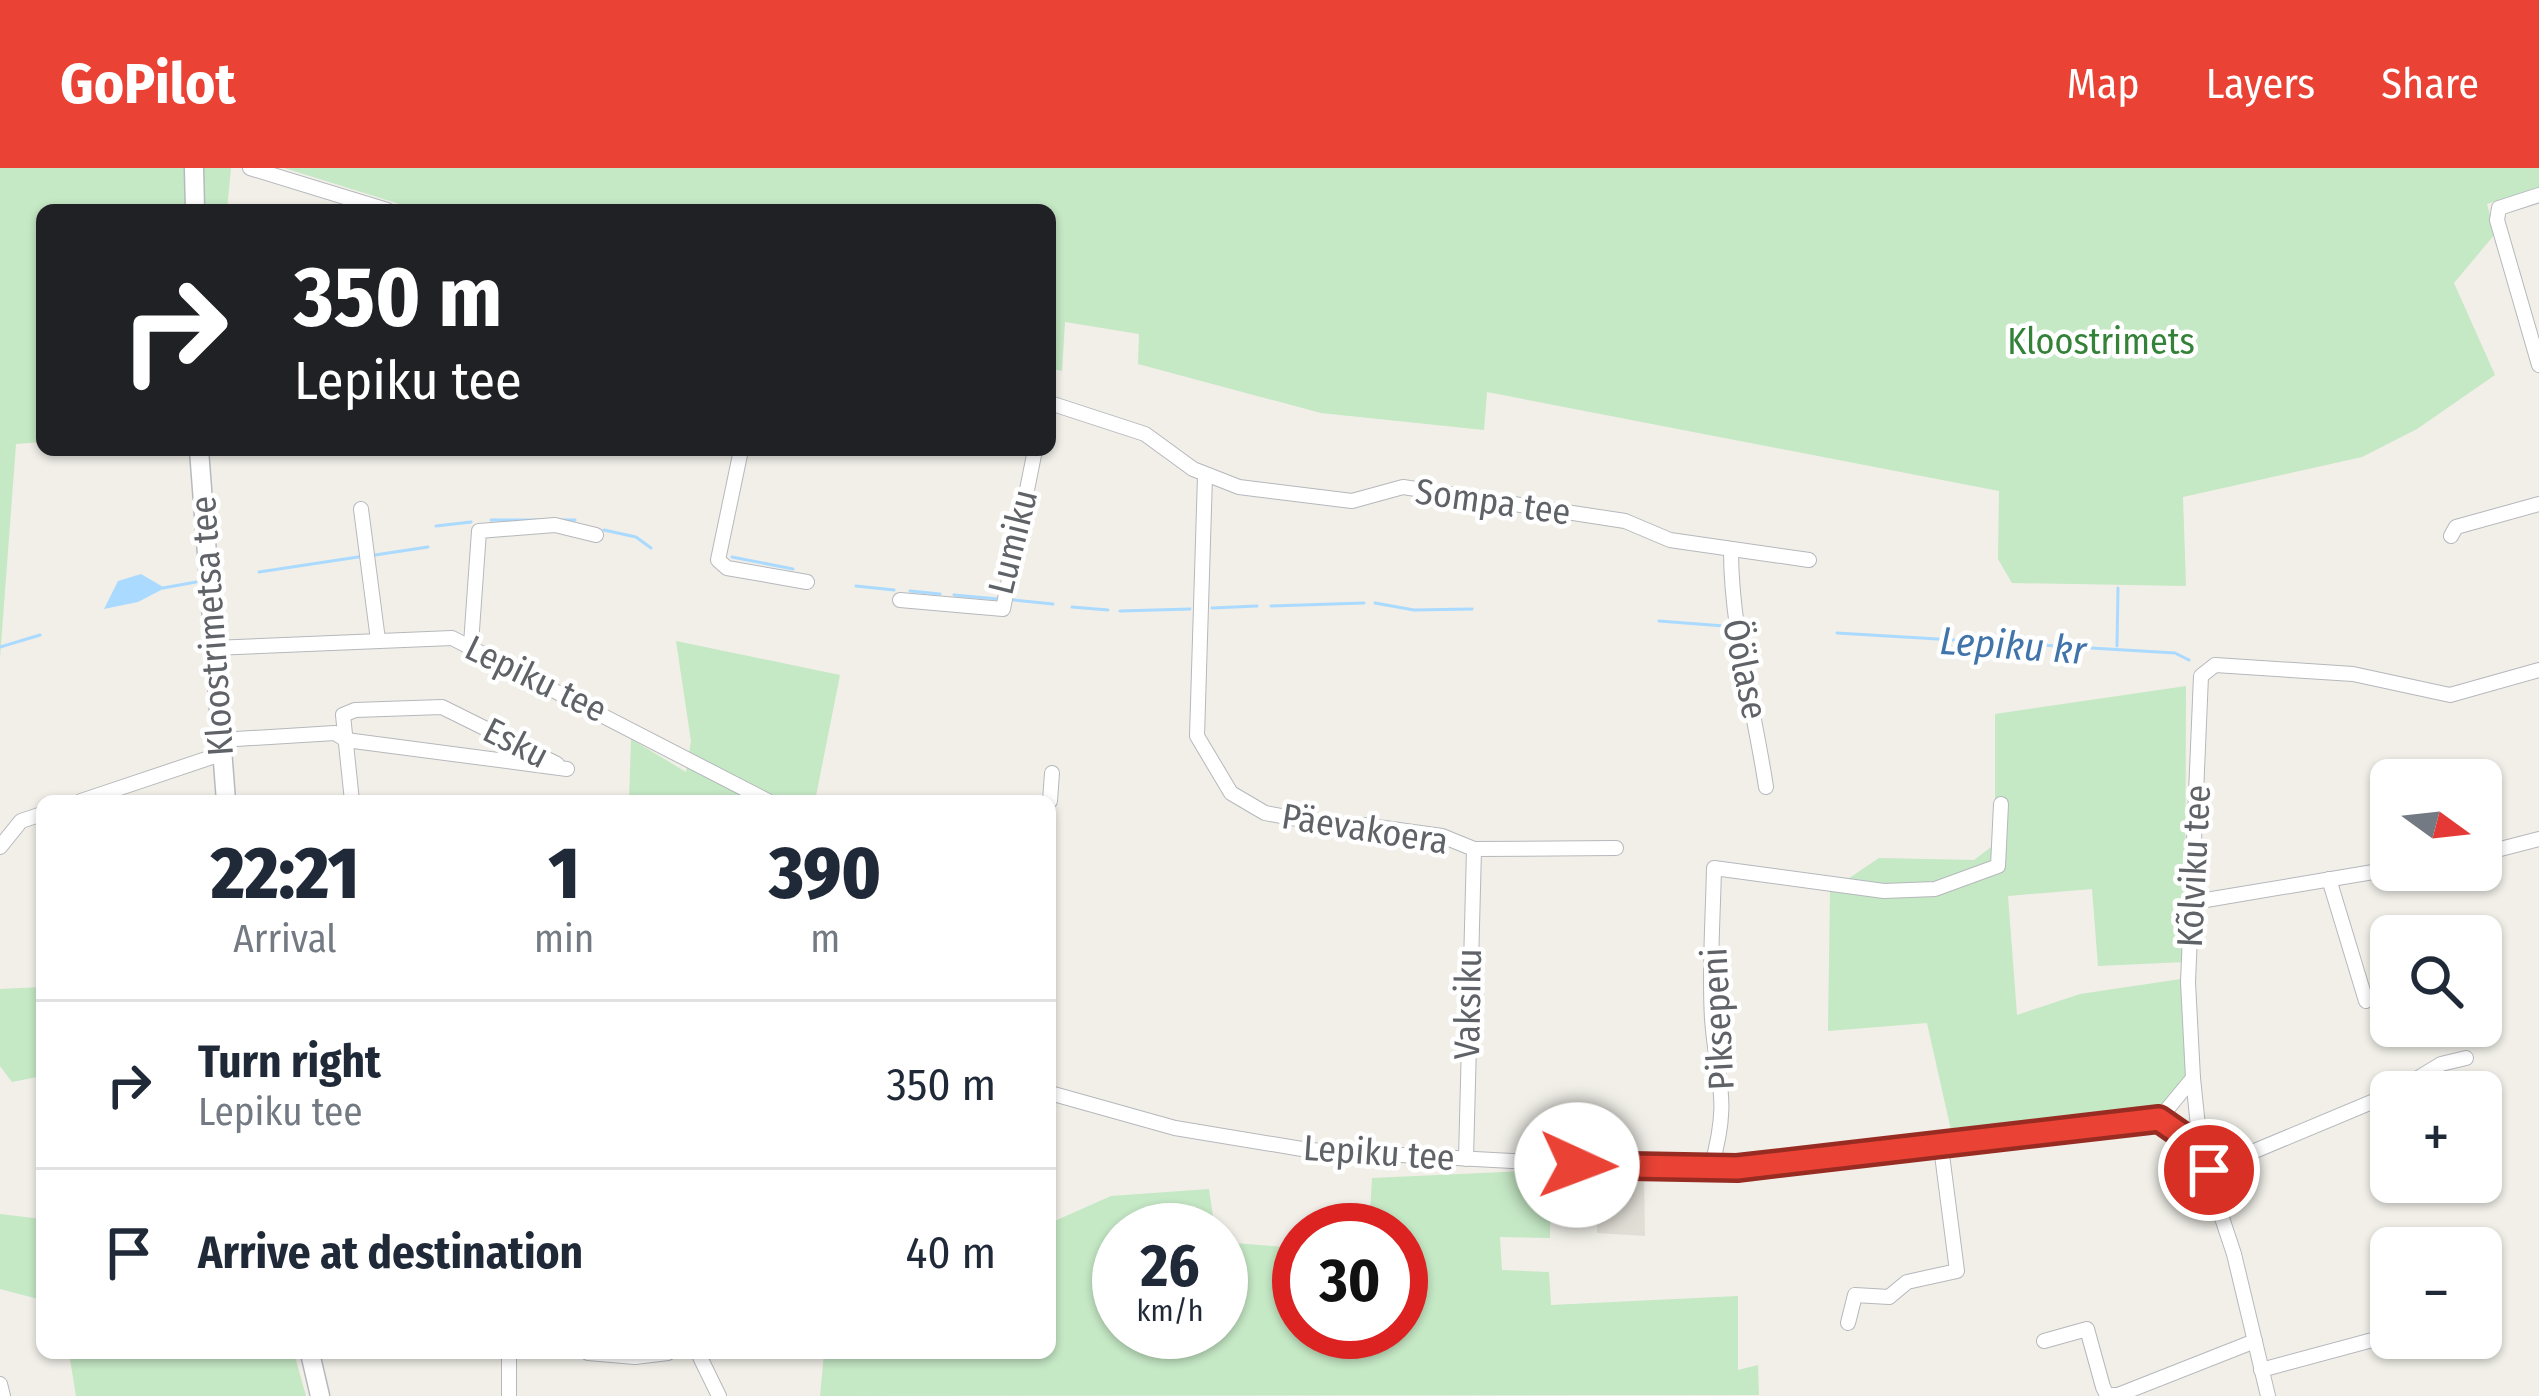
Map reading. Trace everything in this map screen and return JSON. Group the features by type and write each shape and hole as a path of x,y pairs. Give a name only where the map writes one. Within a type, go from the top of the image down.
{"main road":[{"path":"194,168 195,204"},
{"name":"Kloostrimetsa tee","path":"200,456 225,795"},
{"path":"311,1359 320,1396"}],"street":[{"path":"250,168 368,204"},
{"path":"2539,195 2499,208 2497,220 2539,365"},
{"name":"Sompa tee","path":"1056,405 1144,434 1205,476 1239,487 1352,501 1403,487 1625,520 1670,541 1809,560"},
{"path":"740,456 718,560 727,568 808,582"},
{"name":"Lumiku","path":"900,600 1003,609 1034,456"},
{"name":"Päevakoera","path":"1205,476 1197,736 1215,774 1231,794 1264,813 1349,829 1363,825 1442,836 1474,849 1616,848"},
{"path":"2451,536 2456,527 2539,503"},
{"path":"361,509 377,640"},
{"path":"471,644 479,531 554,525 596,535"},
{"name":"Öölase","path":"1731,550 1731,609 1753,698 1766,787"},
{"name":"Lepiku tee","path":"212,648 439,637 471,644 757,795"},
{"name":"Kõlviku tee","path":"2268,1396 2205,1162 2193,1078 2188,982 2201,676 2206,668 2354,674 2450,695 2539,670"},
{"name":"Esku","path":"96,795 220,747 334,733 346,740 567,769 458,713 427,705 355,710 343,716 346,740"},
{"path":"346,740 351,795"},
{"path":"1050,795 1052,772"},
{"name":"Piksepeni","path":"1711,1168 1724,1114 1724,1078 1712,1024 1714,868 1884,891 1935,889 1998,866 2001,804"},
{"path":"0,847 21,821 36,816"},
{"path":"2502,849 2539,839"},
{"name":"Vaksiku","path":"1466,1159 1474,849"},
{"path":"2194,902 2370,872"},
{"path":"2329,879 2366,1001"},
{"path":"2429,1071 2466,1058"},
{"path":"2193,1078 2159,1119 2205,1162 2370,1101"},
{"name":"Lepiku tee","path":"1056,1096 1147,1122 1337,1154 1711,1168 1941,1147 2159,1119"},
{"path":"1848,1323 1855,1295 1889,1297 1906,1282 1957,1271 1941,1147"},
{"path":"2044,1341 2086,1329 2102,1388 2108,1395 2118,1395 2255,1341"},
{"path":"2261,1370 2370,1341"},
{"path":"509,1359 509,1396"},
{"path":"701,1359 718,1396"},
{"path":"0,1384 2,1396"}],"shaded area":[{"path":"1597,1174 1644,1177 1645,1236 1597,1233"}],"green space":[{"path":"0,168 231,168 228,204 36,204 36,442 16,444 0,658"},
{"name":"Kloostrimets","path":"284,168 2539,168 2539,187 2487,204 2495,234 2454,283 2495,375 2417,429 2362,457 2183,497 2186,586 2012,583 1998,559 1999,491 1487,392 1484,430 1321,413 1138,364 1139,334 1065,322 1062,371 1056,370 1056,204 400,204"},
{"path":"676,641 840,675 816,795 629,795 631,739 686,772 691,741"},
{"path":"2186,686 2185,962 2098,966 2092,889 2008,896 2017,1015 2080,994 2181,979 2189,1080 2154,1112 1953,1139 1927,1023 1828,1031 1830,891 1879,858 1974,860 1995,844 1995,714"},
{"path":"36,987 36,1077 12,1082 0,1066 0,989"},
{"path":"1551,1170 1550,1238 1500,1237 1502,1270 1549,1272 1551,1305 1738,1296 1738,1370 1758,1365 1759,1395 820,1396 823,1359 1056,1359 1056,1220 1092,1204 1092,1359 1248,1359 1248,1244 1272,1246 1272,1359 1428,1359 1428,1203 1371,1203 1372,1178"},
{"path":"1209,1189 1211,1203 1095,1203 1111,1196"},
{"path":"0,1214 36,1218 36,1298 0,1289"},
{"path":"70,1359 296,1359 306,1396 76,1396"}],"water":[{"path":"141,574 165,588 138,602 104,609 118,581"}],"waterway":[{"name":"Lepiku kr","path":"491,520 575,520"},
{"name":"Lepiku kr","path":"436,526 471,522"},
{"name":"Lepiku kr","path":"604,530 636,537 651,548"},
{"name":"Lepiku kr","path":"375,555 428,547"},
{"name":"Lepiku kr","path":"259,572 358,557"},
{"name":"Lepiku kr","path":"732,557 793,569"},
{"name":"Lepiku kr","path":"163,588 196,582"},
{"name":"Lepiku kr","path":"856,586 894,590"},
{"path":"2117,646 2118,588"},
{"name":"Lepiku kr","path":"910,591 940,594"},
{"name":"Lepiku kr","path":"954,595 998,599"},
{"name":"Lepiku kr","path":"1014,600 1053,604"},
{"name":"Lepiku kr","path":"1271,606 1364,603"},
{"name":"Lepiku kr","path":"1375,603 1414,610 1472,609"},
{"name":"Lepiku kr","path":"1212,608 1257,606"},
{"name":"Lepiku kr","path":"1072,607 1108,610"},
{"name":"Lepiku kr","path":"1120,611 1190,609"},
{"name":"Lepiku kr","path":"1659,621 1724,626"},
{"name":"Lepiku kr","path":"1837,633 2175,653 2189,660"},
{"name":"Lepiku kr","path":"0,647 40,635"}],"route":[{"path":"1577,1165 1737,1168 1968,1145 2159,1119 2192,1142 2209,1170"}]}
